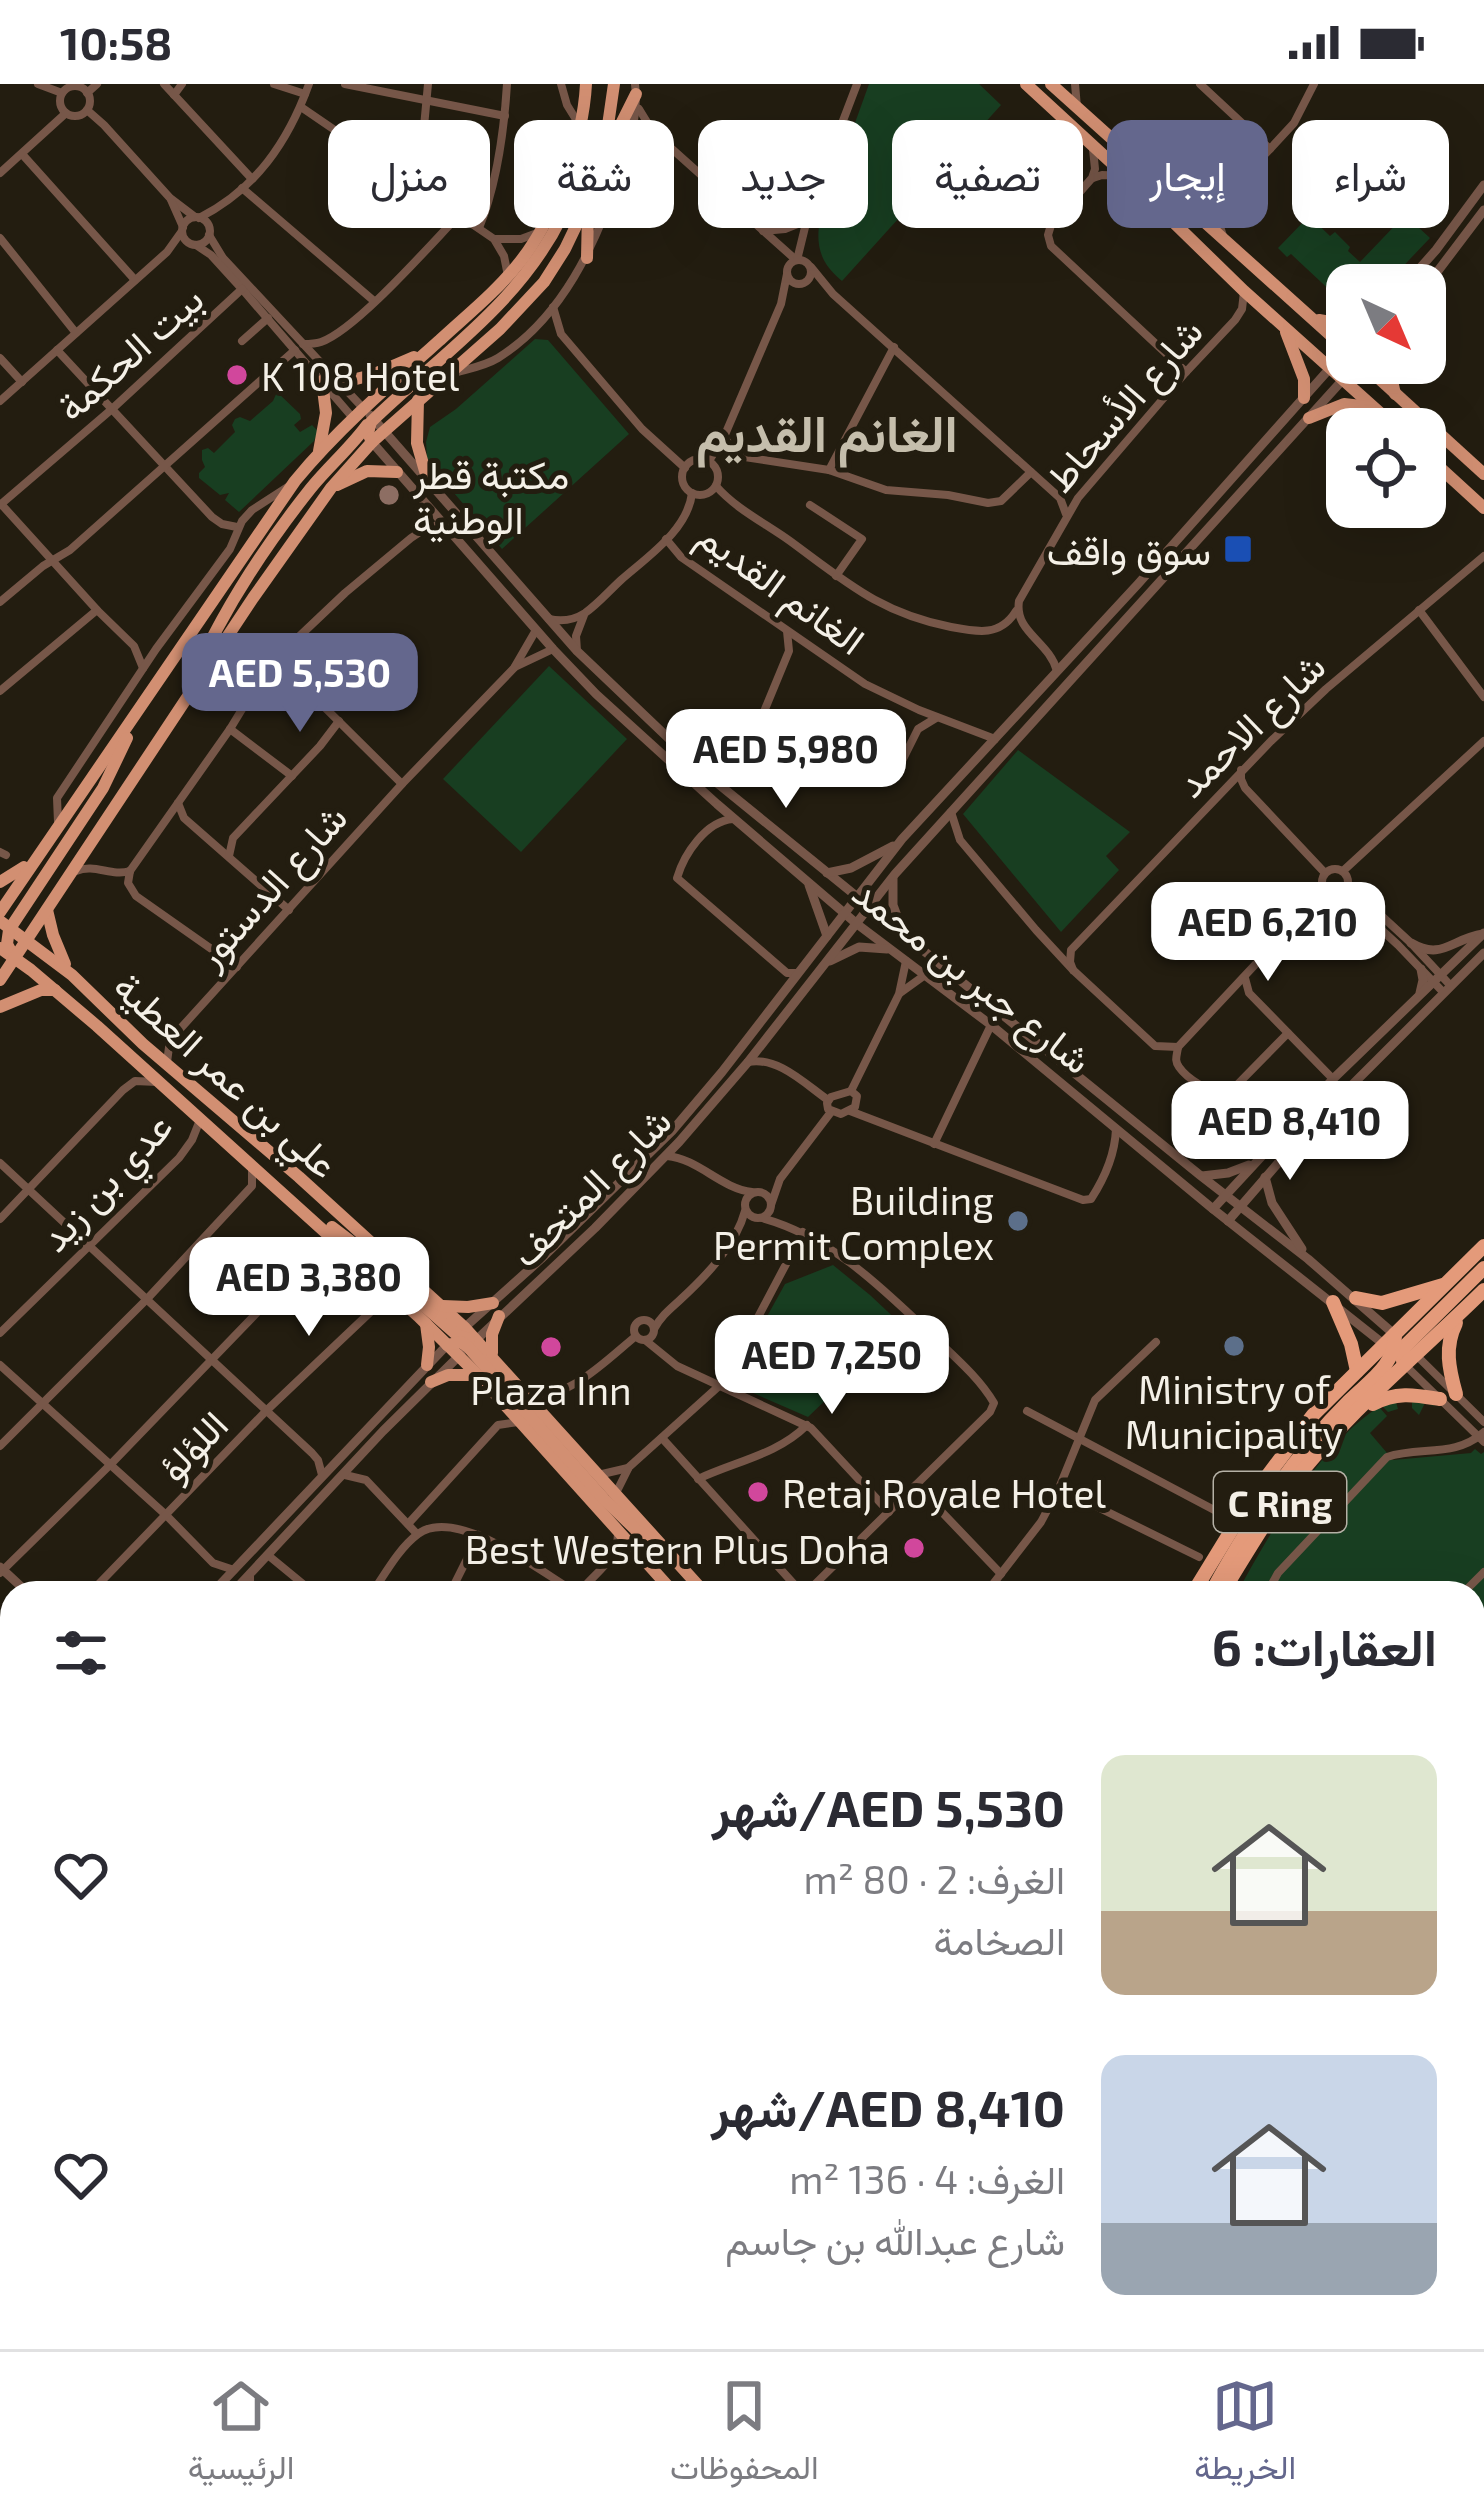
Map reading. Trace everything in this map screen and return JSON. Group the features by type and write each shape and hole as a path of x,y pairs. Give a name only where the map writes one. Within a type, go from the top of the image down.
{"highway":[{"name":"C Ring","path":"1230,1581 1292,1485 1349,1420 1443,1285 1484,1246"},
{"path":"1218,1581 1291,1466 1337,1413 1484,1268"},
{"path":"1357,1298 1382,1303 1443,1285"},
{"name":"C Ring","path":"1200,1581 1253,1495 1333,1393 1357,1371 1460,1313 1484,1290"},
{"path":"1333,1302 1357,1371"},
{"path":"1456,1394 1448,1356 1450,1335 1460,1313"},
{"path":"1349,1420 1389,1396 1441,1399"}],"main road":[{"path":"581,120 586,84"},
{"path":"608,120 614,84"},
{"path":"1025,84 1107,158"},
{"path":"1051,84 1107,134"},
{"path":"622,120 636,93"},
{"path":"0,946 3,921 35,860 295,482 358,413 508,276 540,228"},
{"path":"179,714 217,629 309,491 488,318 536,262 555,228"},
{"path":"0,980 253,598 373,431 448,375 532,297 575,228"},
{"path":"587,258 588,228"},
{"path":"1180,228 1326,364"},
{"path":"1214,228 1326,331"},
{"path":"1312,318 1326,321"},
{"path":"1283,325 1304,380 1304,398"},
{"path":"340,383 426,352"},
{"path":"318,454 326,412 322,381"},
{"path":"1348,384 1375,408"},
{"path":"1384,384 1484,474"},
{"path":"1393,384 1396,395"},
{"path":"418,400 416,436 429,485"},
{"path":"1334,408 1344,404 1370,408"},
{"path":"1309,418 1326,411"},
{"path":"358,413 373,431"},
{"path":"331,488 367,471 398,472"},
{"path":"1446,473 1484,508"},
{"path":"15,958 3,921 104,788 139,710"},
{"path":"0,882 35,860"},
{"path":"47,910 72,975"},
{"name":"علي بن عمر العطية","path":"3,921 72,975 143,1044 442,1306 456,1336"},
{"name":"علي بن عمر العطية","path":"0,946 332,1235 425,1323 456,1336 499,1365 694,1581"},
{"path":"0,1007 41,989 56,991"},
{"path":"310,1216 353,1243 468,1347 604,1499 642,1535 663,1546"},
{"path":"442,1306 496,1310 490,1345 499,1365"},
{"path":"425,1323 427,1365"},
{"name":"علي بن عمر العطية","path":"468,1347 478,1375 663,1581"},
{"path":"431,1382 448,1375 478,1375"}],"street":[{"path":"38,84 62,93"},
{"path":"87,93 97,84"},
{"path":"164,84 252,179"},
{"path":"174,95 182,84"},
{"path":"0,401 167,252 187,220 224,202 276,152 307,89 274,84"},
{"path":"345,84 505,116"},
{"path":"425,120 428,84"},
{"path":"507,84 489,199 479,229 494,239 508,276"},
{"path":"561,84 576,120"},
{"path":"844,120 857,84"},
{"path":"1075,84 1078,108"},
{"path":"1200,84 1270,149 1294,123 1314,84"},
{"path":"68,88 87,93 87,110 78,116 66,113 60,104 68,88"},
{"path":"301,107 328,125"},
{"path":"87,110 170,198 207,223 223,258 299,346 322,381 358,413"},
{"path":"0,172 66,113"},
{"path":"1090,142 1096,163 1092,178 1051,225 1051,246 1186,372"},
{"path":"674,151 775,243 805,261 833,294 1060,498 1066,515"},
{"path":"22,154 135,280"},
{"path":"1092,178 1107,175"},
{"path":"1424,264 1484,185"},
{"path":"242,188 374,301"},
{"path":"170,198 185,239 211,255 268,318 340,383 358,413"},
{"path":"167,252 206,241 224,202"},
{"path":"1444,264 1484,210"},
{"path":"0,602 70,550 299,346 324,341 374,301 446,228"},
{"path":"448,375 495,360 534,328 587,258 599,228"},
{"path":"763,231 787,228"},
{"path":"709,461 724,437 781,304 789,266 797,260 806,228"},
{"path":"1220,228 1223,236"},
{"path":"781,304 811,277 805,232"},
{"path":"494,239 538,233"},
{"path":"0,238 76,333"},
{"path":"775,243 792,282 833,294"},
{"name":"بيت الحكمة","path":"0,504 242,290"},
{"name":"شارع الأسحاط","path":"1017,610 1078,498 1238,316 1244,290"},
{"path":"553,307 561,334 642,429 685,468"},
{"path":"242,341 268,318"},
{"path":"534,328 561,334"},
{"path":"321,364 324,341"},
{"path":"829,470 894,347"},
{"path":"57,350 212,517 237,527"},
{"path":"0,358 22,382"},
{"path":"827,873 869,860 902,839 1326,374"},
{"name":"شارع المتحف","path":"223,1581 456,1336 496,1310 667,1156 933,830 1339,384"},
{"name":"شارع جبر بن محمد","path":"373,431 398,472 442,524 596,694 857,924 992,1025 1228,1221 1400,1350"},
{"name":"شارع جبر بن محمد","path":"373,431 429,485 577,651 706,774 1357,1298 1400,1350"},
{"path":"724,437 738,455 829,470 886,490 988,503 1000,501 1031,472"},
{"path":"548,619 562,621 584,614 666,539 692,501 683,482 685,468 696,460 709,461 718,472 716,486 705,494 692,493"},
{"path":"58,827 58,798 156,649 230,549 237,527 252,510 295,482"},
{"path":"716,486 836,577 896,612 972,631 996,630 1017,610"},
{"path":"1060,498 1078,498"},
{"path":"0,504 134,646 143,668"},
{"path":"810,505 862,539 836,577"},
{"path":"236,967 136,896 128,883 130,871 230,729 269,664 411,538 442,524"},
{"name":"الغانم القديم","path":"666,539 681,557 866,684 995,740"},
{"name":"شارع الاحمد","path":"1071,950 1241,770 1326,689 1484,556"},
{"path":"0,691 97,610"},
{"path":"1017,610 1020,621 1047,648 1057,672"},
{"path":"1419,610 1484,697"},
{"path":"577,651 576,636 584,614"},
{"name":"شارع الدستور","path":"170,1040 514,668 536,630"},
{"path":"786,630 789,651 764,711 776,732 883,781 896,773 918,729 937,717"},
{"path":"789,651 805,643"},
{"path":"134,646 156,649"},
{"name":"شارع الدستور","path":"514,668 553,649"},
{"path":"269,664 295,678 402,784"},
{"path":"916,709 918,729"},
{"path":"229,856 233,838 339,721"},
{"path":"230,729 292,776"},
{"path":"1343,871 1484,741"},
{"path":"1241,770 1245,788 1325,873"},
{"path":"1227,784 1245,788"},
{"path":"178,802 184,818 289,910"},
{"path":"950,812 959,840"},
{"path":"737,820 711,826 677,878 788,973 800,972"},
{"path":"933,830 959,840 1073,970 1155,1046 1178,1047"},
{"name":"شارع المتحف","path":"244,1581 468,1347 496,1310 672,1131 902,839"},
{"path":"70,874 92,867 130,871"},
{"path":"1343,871 1348,877 1344,889 1333,895 1325,890 1325,873 1343,871"},
{"path":"895,874 892,905 906,937"},
{"path":"806,879 827,936"},
{"path":"1344,889 1411,943 1446,988"},
{"path":"1344,889 1421,969 1437,978"},
{"path":"1288,1033 1224,1094 1212,1092 1181,1070 1176,1058 1178,1047 1325,890"},
{"path":"1411,943 1433,952 1484,934"},
{"path":"1214,1210 1333,1078 1484,934"},
{"path":"822,965 859,947 892,950"},
{"path":"1052,947 1071,950 1073,970"},
{"path":"1228,1221 1304,1133 1484,953"},
{"path":"828,1100 851,1091 899,994 906,961"},
{"path":"1419,995 1421,969"},
{"path":"899,994 925,975"},
{"path":"1245,976 1249,993"},
{"path":"1231,990 1249,993 1333,1078"},
{"path":"934,1144 992,1025"},
{"path":"766,1039 779,1066"},
{"path":"143,1044 170,1040 167,1063"},
{"path":"748,1062 764,1060 779,1066 828,1100"},
{"path":"0,1219 128,1084 158,1082"},
{"path":"850,1111 857,1100 851,1091"},
{"path":"828,1100 830,1112 850,1111 1079,1199 1091,1198 1113,1153 1117,1130"},
{"path":"737,1232 771,1206 780,1180 830,1112"},
{"name":"عدي بن زيد","path":"0,1333 179,1158 200,1120"},
{"path":"679,1142 687,1161"},
{"path":"1113,1153 1136,1145"},
{"path":"667,1156 687,1161 732,1188 767,1195 785,1224"},
{"path":"1201,1176 1228,1173 1258,1159"},
{"path":"0,1163 315,1456 322,1475"},
{"path":"0,1446 252,1186 252,1166"},
{"path":"1265,1177 1272,1203 1308,1259"},
{"path":"528,1399 542,1398 585,1378 648,1332 703,1276 737,1232 746,1198 780,1180"},
{"path":"732,1188 745,1209 803,1232 875,1281 964,1366 994,1406 817,1581"},
{"path":"616,1494 629,1467 730,1370 803,1232"},
{"path":"1,1570 111,1464 332,1235"},
{"name":"اللؤلؤ","path":"102,1581 266,1411 381,1301 387,1288"},
{"path":"648,1332 658,1350 677,1366 807,1425 889,1512"},
{"path":"995,1581 1041,1522 1100,1394 1156,1342"},
{"path":"1400,1350 1484,1422"},
{"path":"1273,1581 1387,1457 1462,1448 1482,1437 1441,1399 1400,1350"},
{"path":"0,1365 213,1563 234,1570"},
{"path":"547,1420 560,1390"},
{"path":"1027,1411 1218,1512"},
{"path":"408,1524 498,1425 519,1422"},
{"path":"698,1479 778,1448 807,1425"},
{"path":"662,1438 793,1581"},
{"path":"598,1475 629,1467"},
{"path":"344,1475 366,1480 417,1534"},
{"path":"916,1485 1001,1574"},
{"path":"1059,1488 1199,1557"},
{"path":"381,1581 417,1534 436,1526 479,1535 558,1581"},
{"path":"590,1581 617,1549 618,1533"},
{"path":"456,1581 479,1535"},
{"path":"609,1562 639,1555"},
{"path":"269,1556 299,1581"},
{"path":"250,1575 250,1581"}],"green space":[{"path":"869,84 979,84 1001,105 987,120 892,120 892,226 842,281 824,261 819,229 868,228 868,120 856,120"},
{"path":"1297,228 1322,228 1330,236 1335,232 1360,262 1393,228 1419,228 1430,238 1405,264 1326,264 1326,287 1278,248"},
{"path":"535,339 548,340 629,434 502,549 436,472 427,457 426,442 430,427"},
{"path":"277,392 300,414 294,425 300,432 312,425 318,431 314,441 239,512 225,500 229,493 220,495 199,478 205,467 202,450 214,453 235,432 235,419 250,421"},
{"path":"549,666 627,739 521,852 443,779"},
{"path":"1018,750 1130,832 1106,856 1119,870 1061,932 963,814"},
{"path":"833,1265 903,1326 808,1417 730,1383 785,1284"},
{"path":"1393,1399 1423,1400 1436,1407 1425,1403 1419,1415 1412,1401 1396,1402 1398,1409 1388,1412 1380,1408 1387,1416 1370,1433 1393,1460 1475,1449 1484,1452 1484,1581 1244,1581 1303,1484 1369,1413"}],"place":[{"name":"K 108 Hotel","path":"237,375"},
{"name":"مكتبة قطر الوطنية","path":"389,495"},
{"name":"سوق واقف","path":"1238,549"},
{"name":"Building Permit Complex","path":"1018,1221"},
{"name":"Ministry of Municipality","path":"1234,1346"},
{"name":"Plaza Inn","path":"551,1347"},
{"name":"Retaj Royale Hotel","path":"758,1492"},
{"name":"Best Western Plus Doha","path":"914,1548"}],"district":[{"name":"الغانم القديم","path":"827,431"}]}
